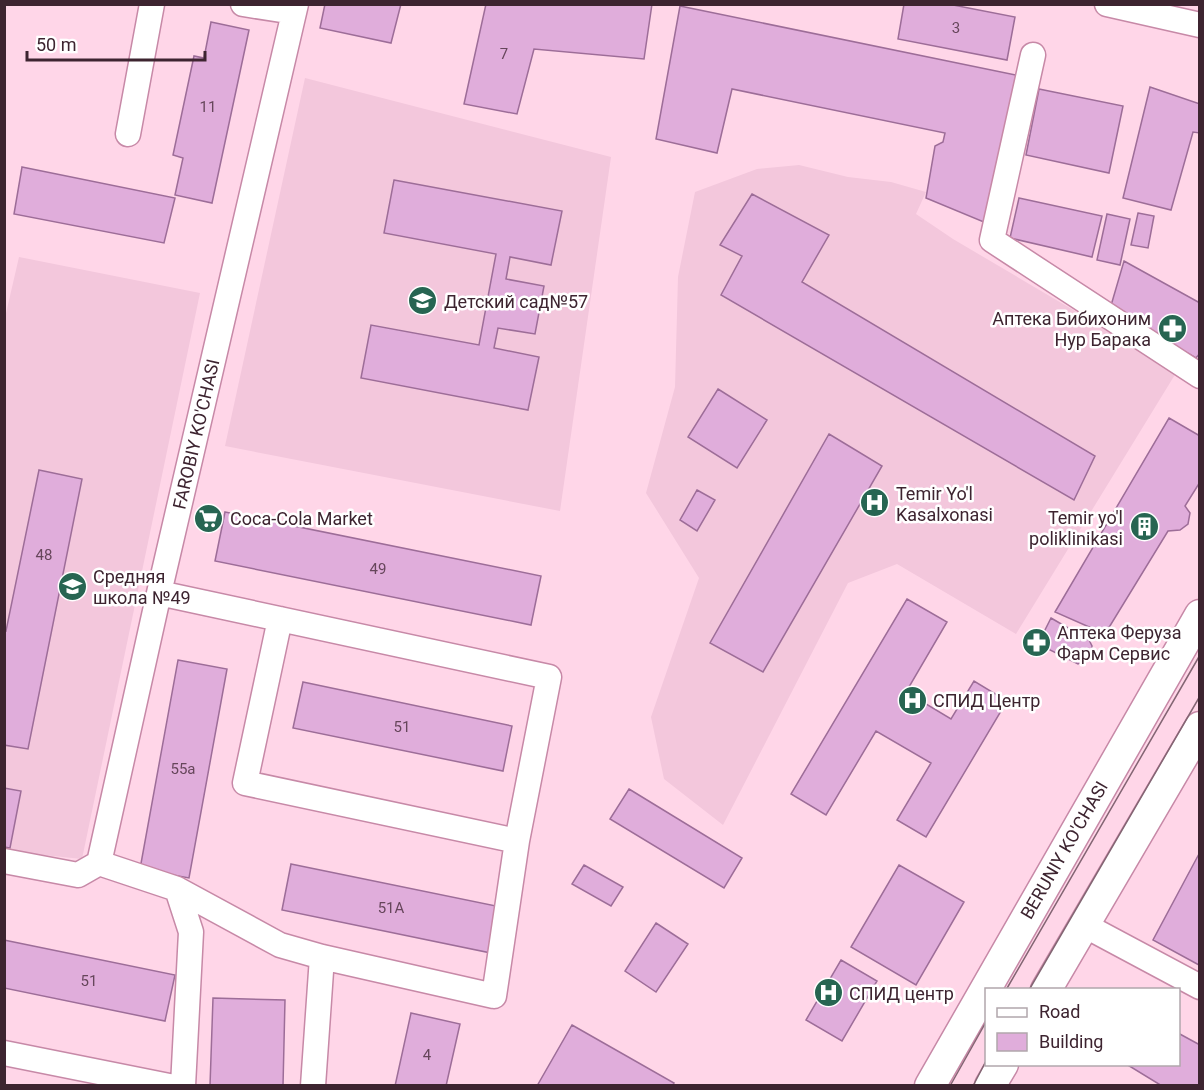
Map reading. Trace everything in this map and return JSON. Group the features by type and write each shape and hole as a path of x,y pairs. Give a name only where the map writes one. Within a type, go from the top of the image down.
{"main road":[{"name":"BERUNIY KO'CHASI","path":"986,988 1200,615"},
{"path":"1048,988 1200,727"},
{"name":"BERUNIY KO'CHASI","path":"930,1086 985,990"},
{"path":"990,1086 1002,1066"}],"street":[{"path":"128,134 152,4"},
{"path":"243,4 295,8"},
{"path":"1107,4 1200,25"},
{"name":"FAROBIY KO'CHASI","path":"99,863 159,593 295,8"},
{"path":"1033,54 992,240 1200,376"},
{"path":"4,861 78,875 99,863 177,889 280,945 322,957 494,996 517,841 549,677 159,593"},
{"path":"280,619 245,783 517,841"},
{"path":"177,889 191,932 183,1086"},
{"path":"1084,925 1200,987"},
{"path":"313,1086 322,957"},
{"path":"4,1053 169,1086"}],"shaded area":[{"name":"Детский сад№57","path":"305,78 611,157 560,511 225,446"},
{"name":"Temir Yo'l Kasalxonasi","path":"799,165 848,177 891,182 926,192 916,214 953,239 1153,357 1176,373 1016,634 897,564 848,583 723,825 664,779 651,717 699,578 646,493 675,387 678,277 695,192 757,169"},
{"name":"Средняя школа №49","path":"19,257 200,293 82,859 5,851 4,322"}],"building":[{"path":"325,4 401,4 391,43 320,28"},
{"path":"486,4 652,4 644,59 534,49 517,114 464,104"},
{"path":"904,4 948,4 1015,17 1007,60 898,39"},
{"path":"680,6 1020,76 991,225 926,198 935,146 943,142 945,133 732,89 717,153 656,139"},
{"path":"211,22 249,30 212,203 175,195 183,158 173,155 194,56 204,58"},
{"path":"1150,87 1200,104 1200,133 1193,132 1171,210 1123,198"},
{"path":"1039,89 1123,106 1109,173 1026,155"},
{"path":"22,167 175,198 164,243 14,214"},
{"path":"394,180 562,211 551,265 510,257 506,279 544,286 535,334 498,328 494,348 539,357 528,410 361,378 371,325 479,345 496,254 384,233"},
{"path":"752,194 829,235 802,282 1095,456 1074,500 721,295 742,256 720,245"},
{"path":"1019,198 1102,216 1092,257 1010,238"},
{"path":"1138,213 1154,216 1148,248 1131,245"},
{"path":"1107,214 1130,219 1120,265 1097,260"},
{"path":"1124,261 1200,303 1200,353 1196,358 1110,309"},
{"path":"718,389 767,420 737,468 688,437"},
{"name":"Temir yo'l poliklinikasi","path":"1169,418 1200,436 1200,482 1185,506 1190,513 1188,524 1180,530 1168,531 1105,634 1055,612"},
{"path":"829,434 882,466 763,672 710,643"},
{"path":"39,470 82,479 28,749 4,745 4,630 6,631"},
{"path":"697,490 715,500 697,531 680,520"},
{"path":"225,512 541,576 531,625 215,561"},
{"path":"907,599 947,622 906,692 951,719 974,681 1007,701 926,837 897,820 931,763 876,731 826,815 791,794"},
{"path":"1051,618 1089,640 1092,646 1091,654 1085,661 1078,664 1038,644"},
{"path":"178,660 227,669 189,878 140,869"},
{"path":"303,682 512,726 503,771 293,728"},
{"path":"4,788 21,791 10,848 4,847"},
{"path":"629,789 742,858 724,888 610,819"},
{"path":"1200,852 1200,964 1199,965 1153,940"},
{"path":"291,864 501,907 491,953 282,910"},
{"path":"584,865 623,887 611,906 572,884"},
{"path":"899,865 964,902 916,985 851,947"},
{"path":"656,923 688,944 656,992 625,971"},
{"path":"4,940 175,975 165,1021 4,988"},
{"path":"841,960 877,981 842,1041 806,1020"},
{"path":"213,998 285,1000 283,1086 210,1086"},
{"path":"411,1013 460,1024 446,1086 395,1086"},
{"path":"572,1025 674,1083 672,1086 537,1086"},
{"path":"1180,1034 1200,1045 1200,1086 1162,1086 1129,1066 1180,1066"}],"tram line":[{"path":"1007,988 1200,655"},
{"path":"1030,988 1200,696"},
{"path":"950,1086 985,1024"},
{"path":"973,1086 985,1063"}],"place":[{"name":"Детский сад№57","path":"423,301"},
{"name":"Аптека Бибихоним Нур Барака","path":"1172,328"},
{"name":"Temir Yo'l Kasalxonasi","path":"875,503"},
{"name":"Coca-Cola Market","path":"209,518"},
{"name":"Temir yo'l poliklinikasi","path":"1144,527"},
{"name":"Средняя школа №49","path":"72,586"},
{"name":"Аптека Феруза Фарм Сервис","path":"1036,642"},
{"name":"СПИД Центр","path":"912,700"},
{"name":"СПИД центр","path":"828,993"}]}
